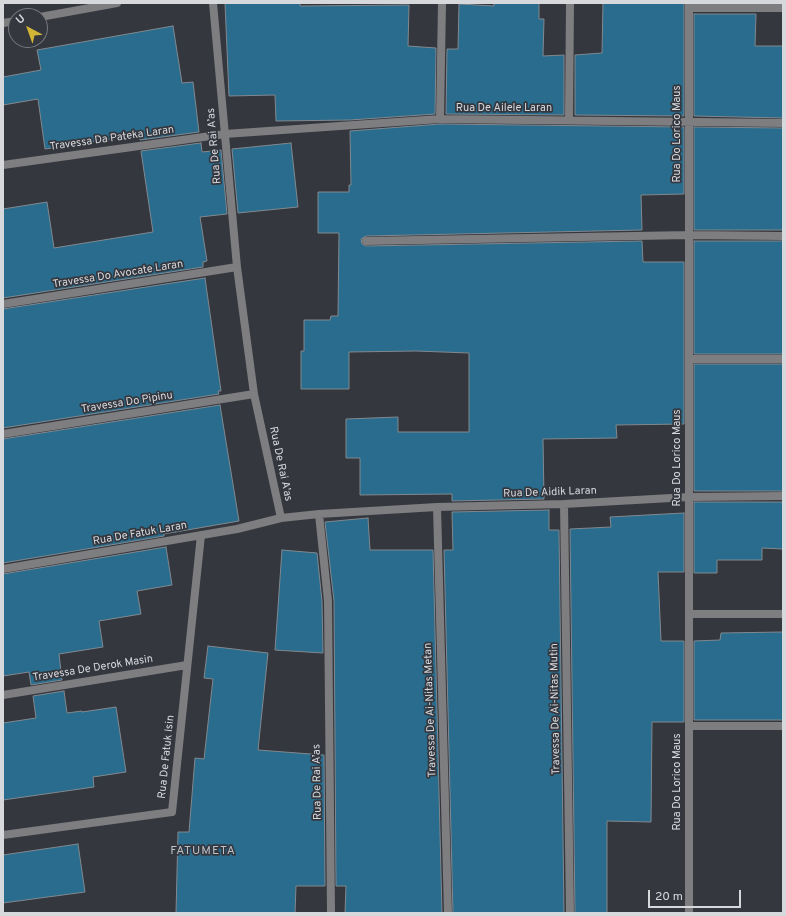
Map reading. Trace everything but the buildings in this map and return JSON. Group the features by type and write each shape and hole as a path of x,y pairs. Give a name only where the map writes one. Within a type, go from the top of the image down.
{"street":[{"path":"48,16 117,3"},
{"name":"Rua De Rai A’as","path":"213,3 237,267 254,394 281,518 319,514 328,601 330,913"},
{"path":"440,119 442,3"},
{"path":"569,120 570,3"},
{"path":"689,6 783,8"},
{"name":"Rua Do Lorico Maus","path":"689,6 689,913"},
{"name":"Rua De Ailele Laran","path":"225,134 440,119 783,123"},
{"name":"Travessa Da Pateka Laran","path":"3,165 225,134"},
{"path":"366,241 689,235 783,236"},
{"name":"Travessa Do Avocate Laran","path":"3,304 237,267"},
{"path":"689,359 783,359"},
{"name":"Travessa Do Pipinu","path":"3,434 254,394"},
{"name":"Rua De Aidik Laran","path":"319,514 437,507 564,504 689,497 783,496"},
{"name":"Travessa De Ai-Nitas Mutin","path":"564,504 570,913"},
{"name":"Travessa De Ai-Nitas Metan","path":"437,507 448,913"},
{"name":"Rua De Fatuk Laran","path":"3,569 237,529 281,518"},
{"name":"Rua De Fatuk Isin","path":"3,835 172,812 201,535"},
{"path":"689,614 783,614"},
{"name":"Travessa De Derok Masin","path":"3,695 188,665"},
{"path":"689,726 783,726"}],"district":[{"name":"FATUMETA","path":"203,852"}]}
